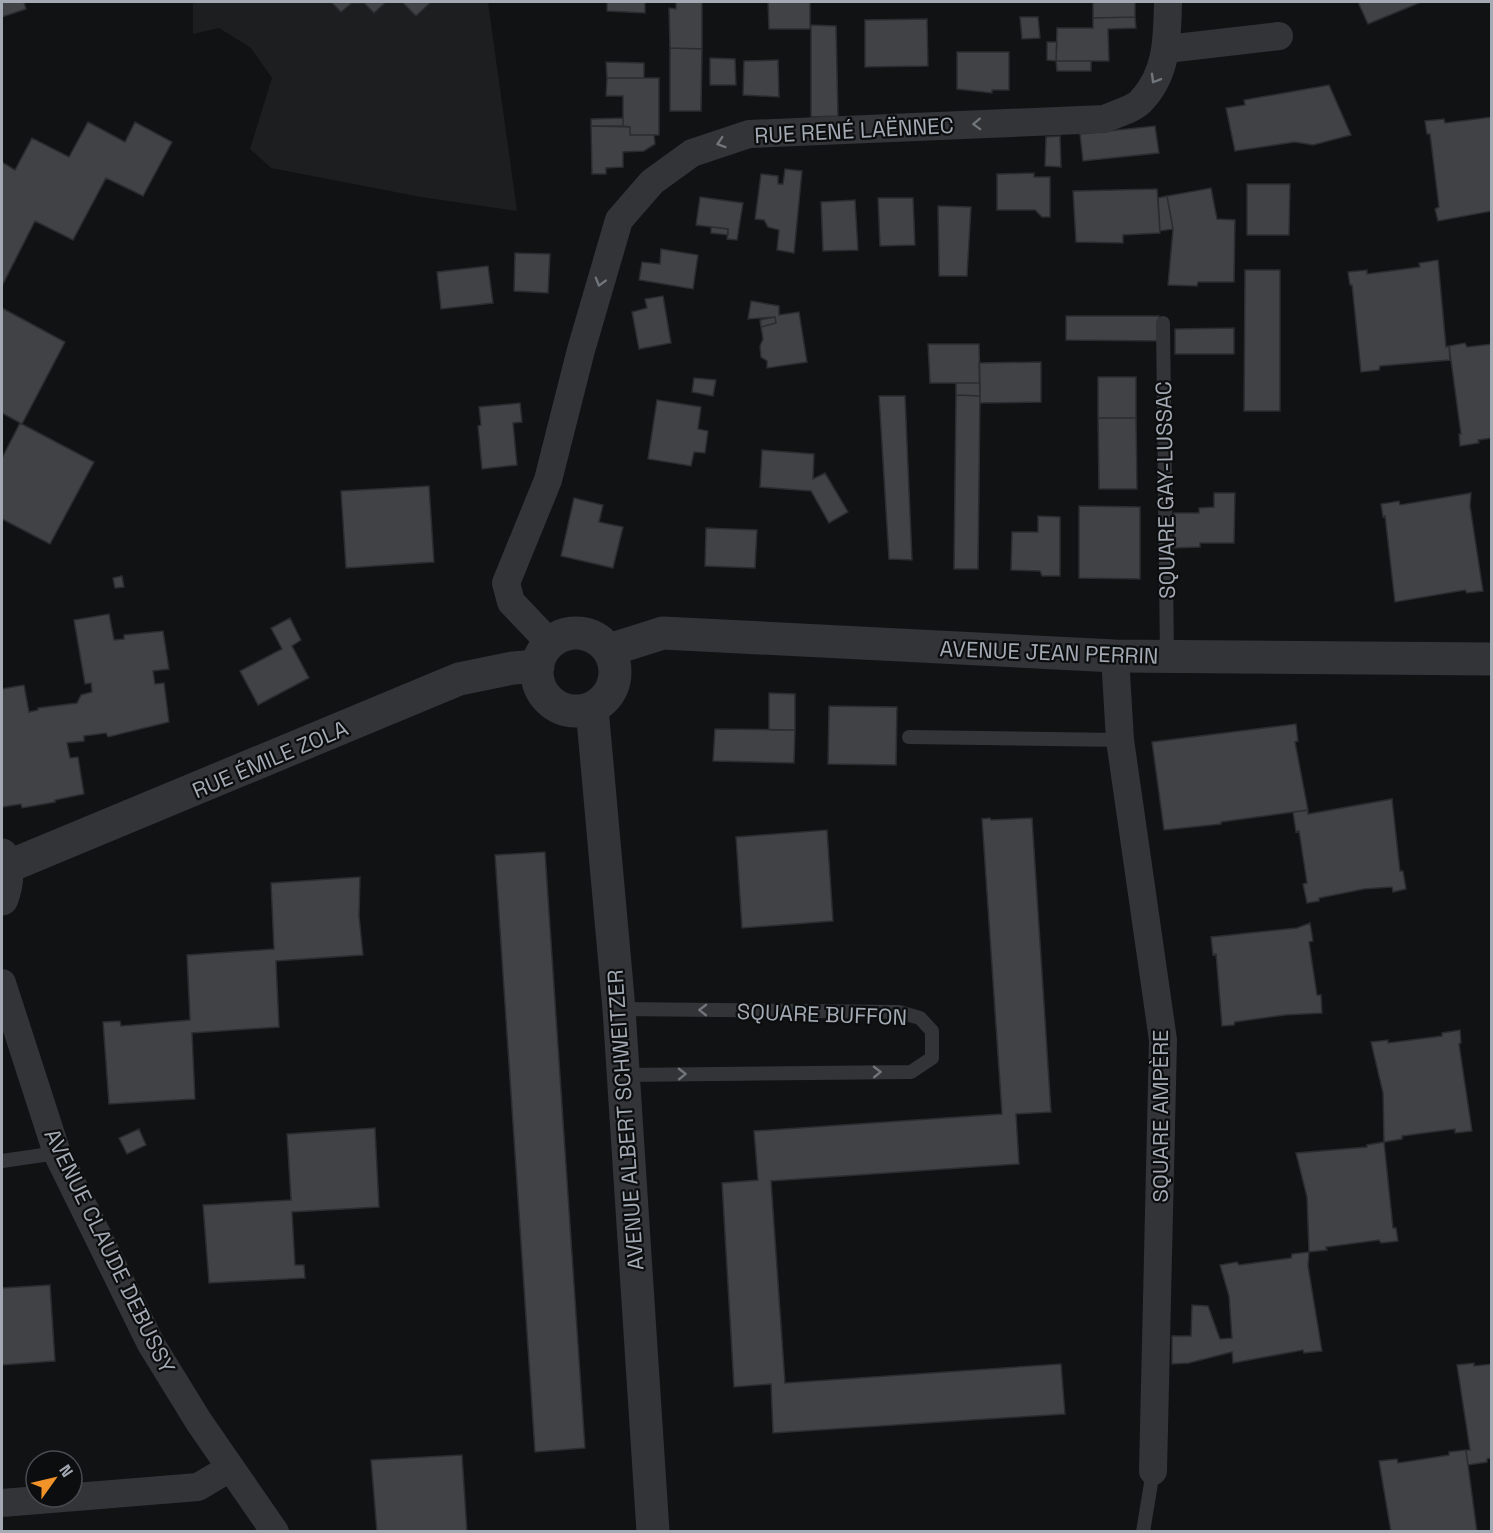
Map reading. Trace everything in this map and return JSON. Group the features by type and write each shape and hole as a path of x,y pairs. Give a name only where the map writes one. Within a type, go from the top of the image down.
{"street":[{"name":"RUE RENÉ LAËNNEC","path":"544,655 512,602 506,583 548,480 581,350 618,220 652,182 692,153 749,134 1104,119 1142,102 1160,71 1167,49 1168,2"},
{"path":"1167,49 1280,36"},
{"path":"581,633 602,641 609,650 614,660 615,683 602,702 592,708 569,711 548,699 537,678 544,655 559,636 581,633"},
{"name":"AVENUE JEAN PERRIN","path":"609,650 663,633 1115,656 1491,659"},
{"name":"RUE ÉMILE ZOLA","path":"3,874 459,679 544,655"},
{"name":"SQUARE AMPÈRE","path":"1115,656 1120,740 1164,1040 1153,1471"},
{"name":"AVENUE ALBERT SCHWEITZER","path":"592,708 619,1009 653,1532"},
{"name":"AVENUE CLAUDE DEBUSSY","path":"2,983 57,1153 151,1344 230,1468 275,1532"},
{"path":"2,1503 198,1487 230,1468"}],"lane":[{"name":"SQUARE GAY-LUSSAC","path":"1163,323 1167,657"},
{"path":"909,737 1120,740"},
{"name":"SQUARE BUFFON","path":"619,1009 899,1012 920,1018 932,1031 932,1058 911,1072 623,1075"},
{"path":"2,1161 57,1153"},
{"path":"1143,1532 1153,1471"}],"shaded area":[{"path":"193,2 488,2 517,211 421,197 271,168 250,149 272,78 251,48 219,28 193,34"}],"building":[{"path":"2,2 24,2 26,9 2,17"},
{"path":"331,2 386,2 374,13 364,3 352,3 341,12"},
{"path":"402,2 431,2 416,16"},
{"path":"607,2 645,2 645,13 607,11"},
{"path":"676,2 702,2 702,49 670,48 669,8 676,9"},
{"path":"768,2 810,2 810,29 769,29"},
{"path":"1093,2 1135,2 1135,17 1093,18"},
{"path":"1358,2 1418,2 1419,3 1368,24"},
{"path":"1020,17 1038,17 1040,38 1022,39"},
{"path":"1135,17 1136,28 1108,29 1109,61 1056,61 1057,28 1093,28 1093,18"},
{"path":"927,19 928,66 865,67 865,20"},
{"path":"811,25 836,26 838,116 811,117"},
{"path":"1047,42 1057,42 1056,61 1047,60"},
{"path":"670,48 702,49 701,111 670,111"},
{"path":"957,52 1009,52 1009,90 992,90 992,93 957,89"},
{"path":"710,58 735,59 736,85 710,85"},
{"path":"778,60 779,97 743,95 744,61"},
{"path":"1056,61 1091,61 1091,71 1057,71"},
{"path":"606,62 644,63 644,78 607,78"},
{"path":"607,78 659,78 659,135 630,135 630,127 623,126 623,96 606,96"},
{"path":"1329,85 1351,135 1313,145 1295,142 1235,151 1226,108 1245,105 1244,100"},
{"path":"1492,117 1492,211 1438,221 1435,209 1439,207 1430,134 1427,134 1425,121 1444,119 1445,123"},
{"path":"623,118 623,126 591,126 591,119"},
{"path":"88,122 125,142 135,122 172,142 143,196 106,178 73,240 35,221 2,286 2,162 15,170 32,138 69,157"},
{"path":"591,126 630,127 630,135 654,135 655,144 644,151 623,152 623,167 606,168 606,174 592,174"},
{"path":"1155,126 1159,153 1083,161 1080,134"},
{"path":"1060,136 1061,167 1045,166 1046,137"},
{"path":"785,169 802,171 794,253 777,250 779,230 768,227 764,220 755,219 761,174 778,176 778,184 783,184"},
{"path":"1034,173 1034,177 1050,177 1050,217 1042,217 1035,210 997,210 997,174"},
{"path":"1247,184 1290,184 1289,235 1247,235"},
{"path":"1211,188 1217,219 1235,220 1234,282 1198,282 1197,286 1168,285 1173,229 1167,196"},
{"path":"1157,189 1160,233 1123,235 1123,243 1076,242 1073,191"},
{"path":"1167,196 1173,229 1160,231 1158,198"},
{"path":"700,197 743,203 737,240 727,239 728,229 696,225"},
{"path":"878,198 913,198 915,245 880,246"},
{"path":"855,200 858,250 823,251 821,202"},
{"path":"938,206 971,207 967,276 939,276"},
{"path":"711,227 728,229 728,235 711,233"},
{"path":"661,249 698,255 693,289 639,280 642,262 660,264"},
{"path":"515,253 550,254 548,293 514,291"},
{"path":"1438,260 1446,347 1449,346 1450,360 1380,366 1379,370 1361,372 1352,285 1350,285 1348,272 1367,270 1367,274 1420,267 1419,263"},
{"path":"488,266 493,303 441,309 437,272"},
{"path":"1245,270 1280,270 1280,411 1244,411"},
{"path":"663,296 671,343 639,349 632,312 647,308 645,299"},
{"path":"751,301 779,306 779,315 799,312 807,362 767,368 767,361 761,357 760,346 763,339 761,327 776,323 775,317 748,319"},
{"path":"2,308 65,342 22,424 2,413"},
{"path":"1066,316 1159,316 1159,341 1066,340"},
{"path":"775,317 776,323 761,327 760,320"},
{"path":"1234,328 1234,354 1175,354 1175,329"},
{"path":"1465,343 1467,347 1492,344 1492,438 1460,446 1459,434 1461,434 1449,346"},
{"path":"928,344 979,344 980,383 930,383"},
{"path":"1041,362 1041,402 980,403 979,363"},
{"path":"1098,377 1136,377 1136,418 1098,418"},
{"path":"694,378 716,380 713,396 692,392"},
{"path":"956,383 980,383 980,396 956,395"},
{"path":"956,395 980,396 978,569 954,569"},
{"path":"879,396 905,396 912,560 889,559"},
{"path":"657,400 701,407 698,429 708,431 705,453 694,452 691,466 648,459"},
{"path":"520,403 522,422 513,423 517,465 482,469 478,426 481,425 479,407"},
{"path":"1098,418 1136,418 1137,489 1099,489"},
{"path":"20,423 94,462 50,544 2,519 2,458"},
{"path":"762,450 814,454 813,479 825,473 848,512 829,523 811,491 760,487"},
{"path":"429,486 434,562 346,568 341,491"},
{"path":"1214,493 1235,493 1234,543 1200,543 1200,547 1174,548 1174,513 1199,513 1199,508 1214,507"},
{"path":"1471,493 1470,506 1483,591 1467,593 1465,590 1395,602 1385,516 1383,517 1381,504 1399,501 1400,505"},
{"path":"574,498 603,505 599,522 623,527 613,568 561,556"},
{"path":"1079,506 1140,507 1140,579 1079,578"},
{"path":"1038,516 1060,517 1060,576 1042,576 1040,571 1011,570 1012,532 1038,532"},
{"path":"706,528 757,530 755,568 705,566"},
{"path":"122,576 124,587 115,588 113,578"},
{"path":"109,614 114,640 124,639 124,635 163,631 169,669 153,671 155,684 164,683 169,722 108,737 106,733 84,736 84,741 67,743 70,758 78,757 84,794 22,808 21,804 2,807 2,689 24,685 29,712 38,710 38,708 77,703 81,695 92,692 91,683 85,684 74,620"},
{"path":"290,618 301,640 292,646 309,678 258,705 240,671 282,649 271,628"},
{"path":"769,693 795,694 795,730 769,730"},
{"path":"829,706 897,707 896,765 828,764"},
{"path":"1296,724 1298,741 1295,742 1308,810 1221,822 1221,824 1164,830 1152,742"},
{"path":"715,729 795,730 794,763 713,761"},
{"path":"1392,799 1400,871 1403,871 1406,889 1393,892 1392,887 1364,889 1319,898 1319,901 1307,903 1303,884 1307,883 1299,831 1296,832 1293,812 1308,810 1308,814"},
{"path":"990,818 991,820 1032,818 1051,1112 1016,1114 1019,1164 771,1181 785,1383 1061,1364 1065,1414 773,1433 771,1384 734,1387 722,1183 758,1180 754,1131 1002,1114 982,819"},
{"path":"827,830 833,921 742,928 736,837"},
{"path":"545,852 585,1448 535,1452 495,855"},
{"path":"360,877 359,916 363,955 276,961 279,1027 192,1033 195,1099 109,1104 103,1022 120,1021 121,1026 190,1020 187,955 274,949 271,883"},
{"path":"1310,923 1313,941 1309,942 1317,995 1321,995 1322,1013 1285,1015 1222,1026 1216,954 1213,955 1211,937 1297,928"},
{"path":"1460,1030 1461,1043 1459,1044 1472,1131 1455,1133 1455,1129 1402,1136 1402,1139 1384,1142 1383,1093 1371,1042 1388,1040 1388,1043 1442,1036 1442,1033"},
{"path":"375,1128 379,1207 292,1212 295,1265 304,1265 305,1278 209,1283 203,1205 291,1200 287,1134"},
{"path":"139,1129 146,1145 127,1154 119,1138"},
{"path":"1384,1142 1393,1228 1396,1228 1398,1241 1381,1243 1379,1240 1326,1247 1327,1250 1309,1252 1307,1197 1296,1153 1367,1147 1367,1145"},
{"path":"1309,1252 1308,1266 1322,1351 1304,1353 1303,1350 1233,1363 1232,1352 1189,1363 1172,1364 1172,1336 1191,1336 1192,1305 1208,1306 1220,1339 1232,1338 1229,1296 1220,1265 1237,1262 1239,1265 1291,1258 1292,1254"},
{"path":"50,1285 55,1361 2,1365 2,1288"},
{"path":"1474,1363 1474,1366 1492,1364 1492,1458 1487,1459 1487,1462 1468,1465 1466,1450 1470,1450 1457,1365"},
{"path":"1466,1450 1477,1532 1391,1532 1379,1461 1397,1459 1398,1463"},
{"path":"462,1455 467,1532 377,1532 371,1460"}]}
